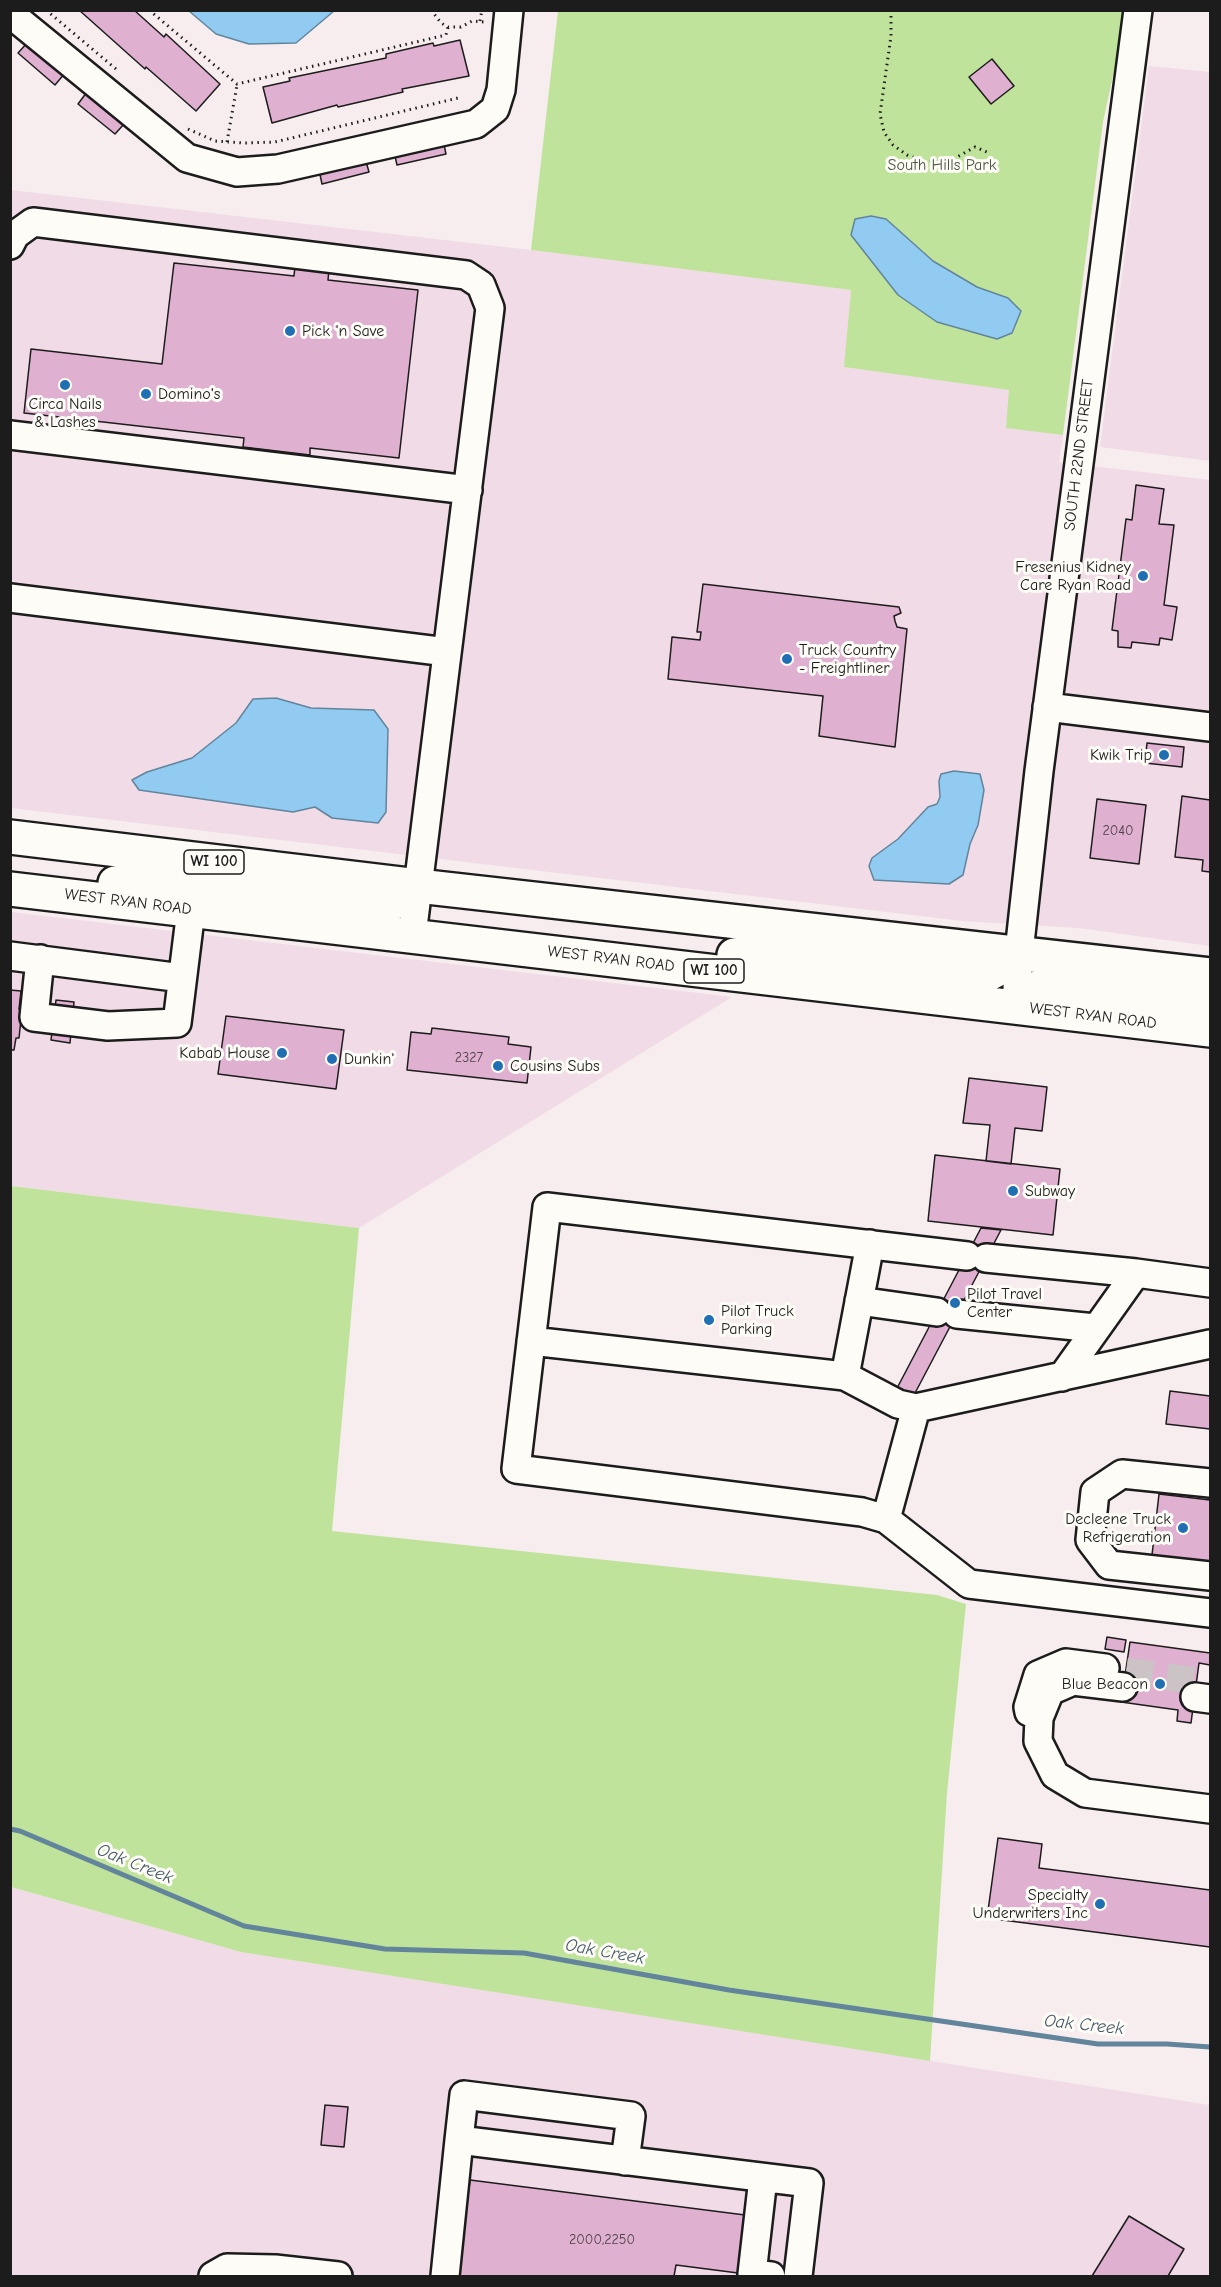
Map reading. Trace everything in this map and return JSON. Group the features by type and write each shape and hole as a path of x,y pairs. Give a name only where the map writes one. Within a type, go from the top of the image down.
{"main road":[{"name":"WI 100","path":"10,837 418,886 1210,975"},
{"path":"10,855 49,860 111,861 175,857"},
{"path":"17,890 93,882 173,883 373,907 400,901 418,886"},
{"name":"WEST RYAN ROAD","path":"17,890 1210,1030"},
{"path":"412,935 424,919 435,911 448,907 529,916 602,917 650,911"},
{"path":"627,960 685,954 800,956 987,975 1004,966 1019,952"},
{"path":"1016,1007 1030,992 1045,984 1069,984 1210,999"}],"street":[{"name":"SOUTH 22ND STREET","path":"1016,1007 1019,952 1047,707 1138,10"},
{"path":"10,11 18,20 187,158 237,172 278,169 476,124 495,109 501,90 509,18"},
{"path":"10,245 15,235 33,222 466,274 481,285 490,308 412,935"},
{"path":"10,435 468,490"},
{"path":"10,598 447,652"},
{"path":"1047,707 1210,727"},
{"path":"40,959 34,1017 108,1026 177,1023 191,910"},
{"path":"10,956 182,978"},
{"path":"1210,1283 547,1207 516,1469 862,1512 886,1519 969,1584 1210,1613"},
{"path":"845,1376 870,1244"},
{"path":"1062,1377 1136,1273"},
{"path":"859,1300 947,1313 1095,1328"},
{"path":"531,1341 845,1376 898,1404 916,1408 1210,1344"},
{"path":"886,1519 916,1408"},
{"path":"1210,1483 1122,1474 1095,1492 1090,1540 1109,1565 1210,1576"},
{"path":"1124,1679 1073,1681 1050,1691 1039,1718 1038,1741 1055,1775 1085,1793 1210,1809"},
{"path":"445,2277 464,2095 631,2116 625,2161"},
{"path":"459,2140 808,2183 798,2277"},
{"path":"763,2178 752,2274 771,2277"},
{"path":"213,2277 227,2268 275,2269 338,2277"}],"path":[{"path":"46,10 120,72"},
{"path":"149,10 237,84"},
{"path":"431,10 441,23 456,28 472,21 509,18"},
{"path":"480,21 482,10"},
{"path":"891,10 891,36 880,114 884,132 893,145 924,161 950,161 975,147 987,152"},
{"path":"237,84 446,34 448,27"},
{"path":"227,142 237,84"},
{"path":"184,126 207,138 227,142 275,142 458,98"}],"shaded area":[{"path":"1149,66 1210,72 1210,461 1100,447"},
{"path":"11,190 531,250 851,290 845,367 1010,390 1006,427 1063,435 1059,462 1210,480 1210,946 1078,928 962,921 11,808"},
{"path":"11,912 732,997 359,1228 11,1186"},
{"path":"10,1887 241,1952 1210,2105 1210,2276 11,2276"}],"green space":[{"name":"South Hills Park","path":"558,11 1127,11 1103,122 1063,435 1006,428 1009,390 844,367 851,290 531,250"},
{"path":"11,1186 359,1228 332,1531 937,1595 966,1604 947,1793 930,2061 241,1952 11,1887"}],"water":[{"path":"189,11 334,11 296,43 249,44 216,34"},
{"path":"871,216 886,219 933,261 977,287 1008,298 1021,311 1012,333 997,339 937,322 898,295 851,235 855,219"},
{"path":"276,698 311,708 374,710 388,729 386,812 378,823 332,818 315,807 293,812 139,790 132,780 147,772 192,758 236,723 253,699"},
{"path":"954,771 980,774 984,790 978,825 970,844 963,875 949,884 874,880 869,866 872,858 898,839 928,807 937,804 940,797 941,774"}],"building":[{"path":"79,10 134,10 164,37 166,34 220,84 196,111"},
{"path":"460,40 469,76 402,89 403,92 338,107 337,105 272,123 263,87 290,81 289,78 386,58 386,54 433,43 434,46"},
{"path":"28,42 65,73 55,85 18,53"},
{"path":"992,59 1014,86 991,104 969,77"},
{"path":"87,92 125,123 115,134 78,104"},
{"path":"443,140 446,154 397,165 394,152"},
{"path":"365,158 369,172 322,184 319,170"},
{"path":"296,256 330,259 328,280 418,290 399,458 310,448 310,455 243,447 244,438 24,413 31,349 162,364 174,263 294,276"},
{"name":"Fresenius Kidney Care Ryan Road","path":"1136,485 1164,489 1159,524 1174,525 1164,605 1177,607 1172,640 1160,638 1159,645 1132,642 1131,648 1118,647 1118,631 1112,630 1126,519 1132,520"},
{"name":"Truck Country - Freightliner","path":"703,584 899,607 901,613 894,616 897,627 907,629 895,747 819,736 823,696 668,679 672,637 700,640 701,632 697,632"},
{"name":"Kwik Trip","path":"1147,743 1184,747 1182,767 1145,763"},
{"name":"Kwik Trip","path":"1182,796 1210,800 1210,872 1202,871 1203,860 1175,857"},
{"name":"Kwik Trip","path":"1097,799 1146,805 1139,864 1090,858"},
{"path":"10,990 21,991 19,1009 22,1010 19,1038 16,1038 14,1050 10,1050"},
{"path":"56,1000 74,1002 70,1043 51,1040"},
{"path":"226,1016 344,1030 336,1089 218,1074"},
{"path":"432,1028 509,1037 508,1044 531,1047 527,1083 407,1070 411,1032 431,1034"},
{"path":"969,1078 1047,1087 1042,1131 1015,1128 1011,1164 986,1161 990,1125 963,1123"},
{"path":"935,1155 1060,1169 1053,1235 928,1221"},
{"path":"981,1228 1001,1230 914,1395 895,1392"},
{"path":"1170,1391 1210,1396 1210,1429 1166,1424"},
{"name":"Decleene Truck Refrigeration","path":"1159,1494 1210,1500 1210,1562 1152,1555"},
{"path":"1107,1637 1126,1640 1124,1652 1105,1649"},
{"name":"Blue Beacon","path":"1130,1642 1210,1653 1210,1665 1199,1663 1191,1723 1177,1721 1178,1710 1121,1702"},
{"name":"Specialty Underwriters Inc","path":"998,1838 1042,1844 1039,1868 1210,1890 1210,1947 987,1918"},
{"path":"325,2105 348,2107 344,2147 321,2145"},
{"path":"470,2180 745,2215 738,2273 676,2265 674,2276 458,2276"},
{"path":"1129,2216 1184,2249 1168,2276 1092,2276"}],"waterway":[{"name":"Oak Creek","path":"10,1829 20,1831 244,1926 385,1949 524,1953 729,1990 1098,2044 1167,2044 1210,2047"}],"tunnel":[{"path":"1126,1671 1197,1681"}],"place":[{"name":"Pick 'n Save","path":"290,331"},
{"name":"Circa Nails & Lashes","path":"65,385"},
{"name":"Domino's","path":"146,394"},
{"name":"Fresenius Kidney Care Ryan Road","path":"1143,576"},
{"name":"Truck Country - Freightliner","path":"787,659"},
{"name":"Kwik Trip","path":"1164,755"},
{"name":"Kabab House","path":"282,1053"},
{"name":"Dunkin'","path":"332,1059"},
{"name":"Cousins Subs","path":"498,1066"},
{"name":"Subway","path":"1013,1191"},
{"name":"Pilot Travel Center","path":"955,1303"},
{"name":"Pilot Truck Parking","path":"709,1320"},
{"name":"Decleene Truck Refrigeration","path":"1183,1528"},
{"name":"Blue Beacon","path":"1160,1684"},
{"name":"Specialty Underwriters Inc","path":"1100,1904"}]}
